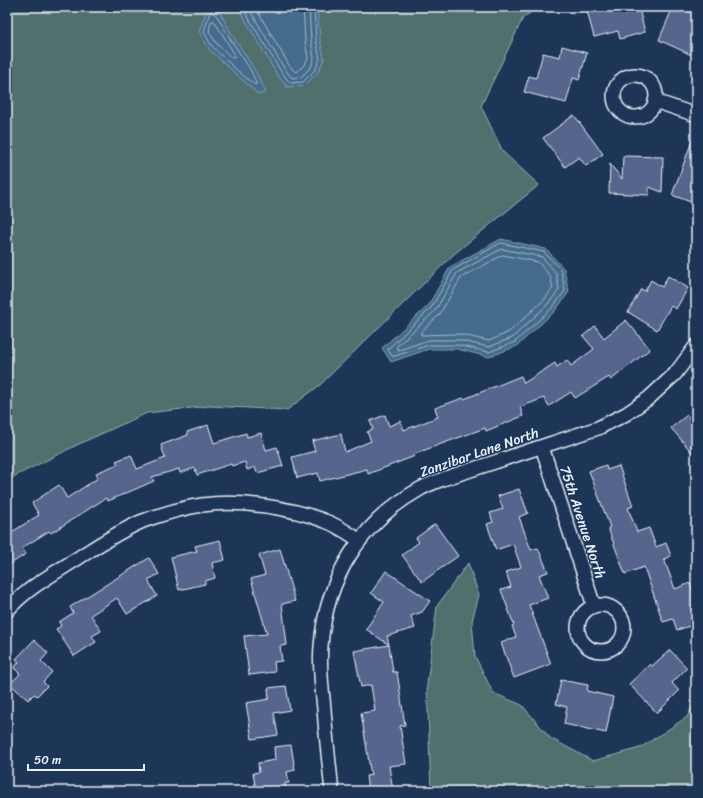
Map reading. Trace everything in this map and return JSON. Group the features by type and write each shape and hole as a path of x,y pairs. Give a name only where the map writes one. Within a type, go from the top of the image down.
{"street":[{"path":"655,101 696,116"},
{"name":"Zanzibar Lane North","path":"332,791 320,675 321,646 325,615 334,586 347,559 359,540 378,520 401,501 421,488 443,479 598,428 626,414 649,398 675,374 696,346"},
{"name":"75th Avenue North","path":"542,447 594,606"},
{"path":"7,611 24,594 119,532 144,521 202,505 234,504 265,506 299,513 325,521 359,540"}],"green space":[{"path":"7,7 538,7 523,18 481,106 503,152 539,185 454,254 320,385 287,410 209,406 147,413 79,444 7,480"},
{"path":"468,563 479,595 472,621 475,656 493,693 522,705 550,738 593,761 640,748 687,717 696,700 696,786 691,791 431,791 427,685 437,606"}],"water":[{"path":"208,7 214,7 220,13 253,67 266,92 259,95 210,50 199,32"},
{"path":"238,7 317,7 320,40 324,59 318,72 304,86 287,87 276,73"},
{"path":"501,239 546,249 564,269 569,292 555,311 517,346 489,357 457,349 429,349 391,362 382,348 428,306 450,267"}],"building":[{"path":"586,7 627,7 629,12 639,9 645,32 620,39 618,31 594,37"},
{"path":"673,7 684,7 696,12 696,57 659,40"},
{"path":"562,46 587,53 579,80 573,78 566,103 524,92 529,76 536,78 543,53 560,57"},
{"path":"574,115 603,154 586,166 579,157 565,167 543,138"},
{"path":"696,133 696,204 672,195"},
{"path":"623,156 663,157 662,192 649,187 649,195 609,193 610,164 622,179"},
{"path":"668,276 688,288 676,309 671,306 657,330 628,312 641,289 645,291 651,280 662,287"},
{"path":"626,320 650,349 611,380 609,377 575,398 571,392 549,406 544,398 520,407 523,416 486,431 485,428 414,454 415,456 368,474 367,469 320,481 318,473 297,478 292,457 315,451 312,441 341,434 345,452 371,441 367,432 373,429 370,421 385,415 389,426 401,421 404,430 438,417 435,408 463,398 464,399 521,376 524,383 555,363 557,367 567,360 571,366 594,349 583,336 595,326 604,338"},
{"path":"687,415 691,420 696,416 696,457 671,428"},
{"path":"208,425 214,443 246,433 247,437 261,433 266,450 277,447 283,466 257,473 255,467 247,470 245,462 232,466 231,464 197,475 195,468 180,473 179,469 152,477 154,481 108,501 106,498 51,533 49,531 22,548 26,554 7,566 7,535 39,515 32,503 59,485 67,498 98,478 96,473 118,464 116,461 131,455 137,469 165,458 161,445 188,435 187,432"},
{"path":"606,465 607,470 619,466 633,506 628,508 637,532 649,528 656,547 666,543 671,556 664,559 675,589 690,583 696,602 696,624 677,630 673,619 663,622 644,567 625,574 608,528 610,527 589,471"},
{"path":"519,489 528,513 519,517 531,550 538,548 548,572 539,575 548,598 529,605 551,664 514,678 501,643 516,637 512,626 514,625 501,590 511,587 506,572 521,567 513,544 496,550 487,524 493,522 490,513 503,509 498,496"},
{"path":"435,524 458,556 422,582 402,555 419,542 416,538"},
{"path":"220,540 225,560 212,563 215,578 205,581 205,584 179,590 171,557 197,551 195,546"},
{"path":"280,549 295,601 282,604 287,645 280,646 282,661 274,662 275,672 249,675 244,636 267,634 251,579 265,575 259,555"},
{"path":"149,558 159,574 148,580 157,596 127,614 117,598 91,615 101,631 92,636 96,642 74,656 56,629 61,626 59,622 73,613 70,607"},
{"path":"386,571 430,601 422,612 411,616 415,628 387,636 389,645 366,629 384,602 371,593"},
{"path":"34,640 48,653 41,661 52,672 43,682 47,686 37,696 34,694 28,700 10,684 20,674 14,668 19,662 16,659"},
{"path":"389,645 393,672 397,672 405,725 400,726 406,764 389,766 393,791 368,791 366,776 371,775 361,713 375,711 371,685 361,687 354,651"},
{"path":"670,650 687,668 672,683 679,691 657,713 629,684 650,664 652,666"},
{"path":"561,680 588,685 587,691 613,697 606,733 564,724 567,707 556,704"},
{"path":"286,686 290,710 274,713 278,735 252,739 246,703 269,699 268,688"},
{"path":"291,745 295,770 287,772 289,783 285,783 286,791 256,791 253,773 259,772 258,763 275,760 274,747"}]}
